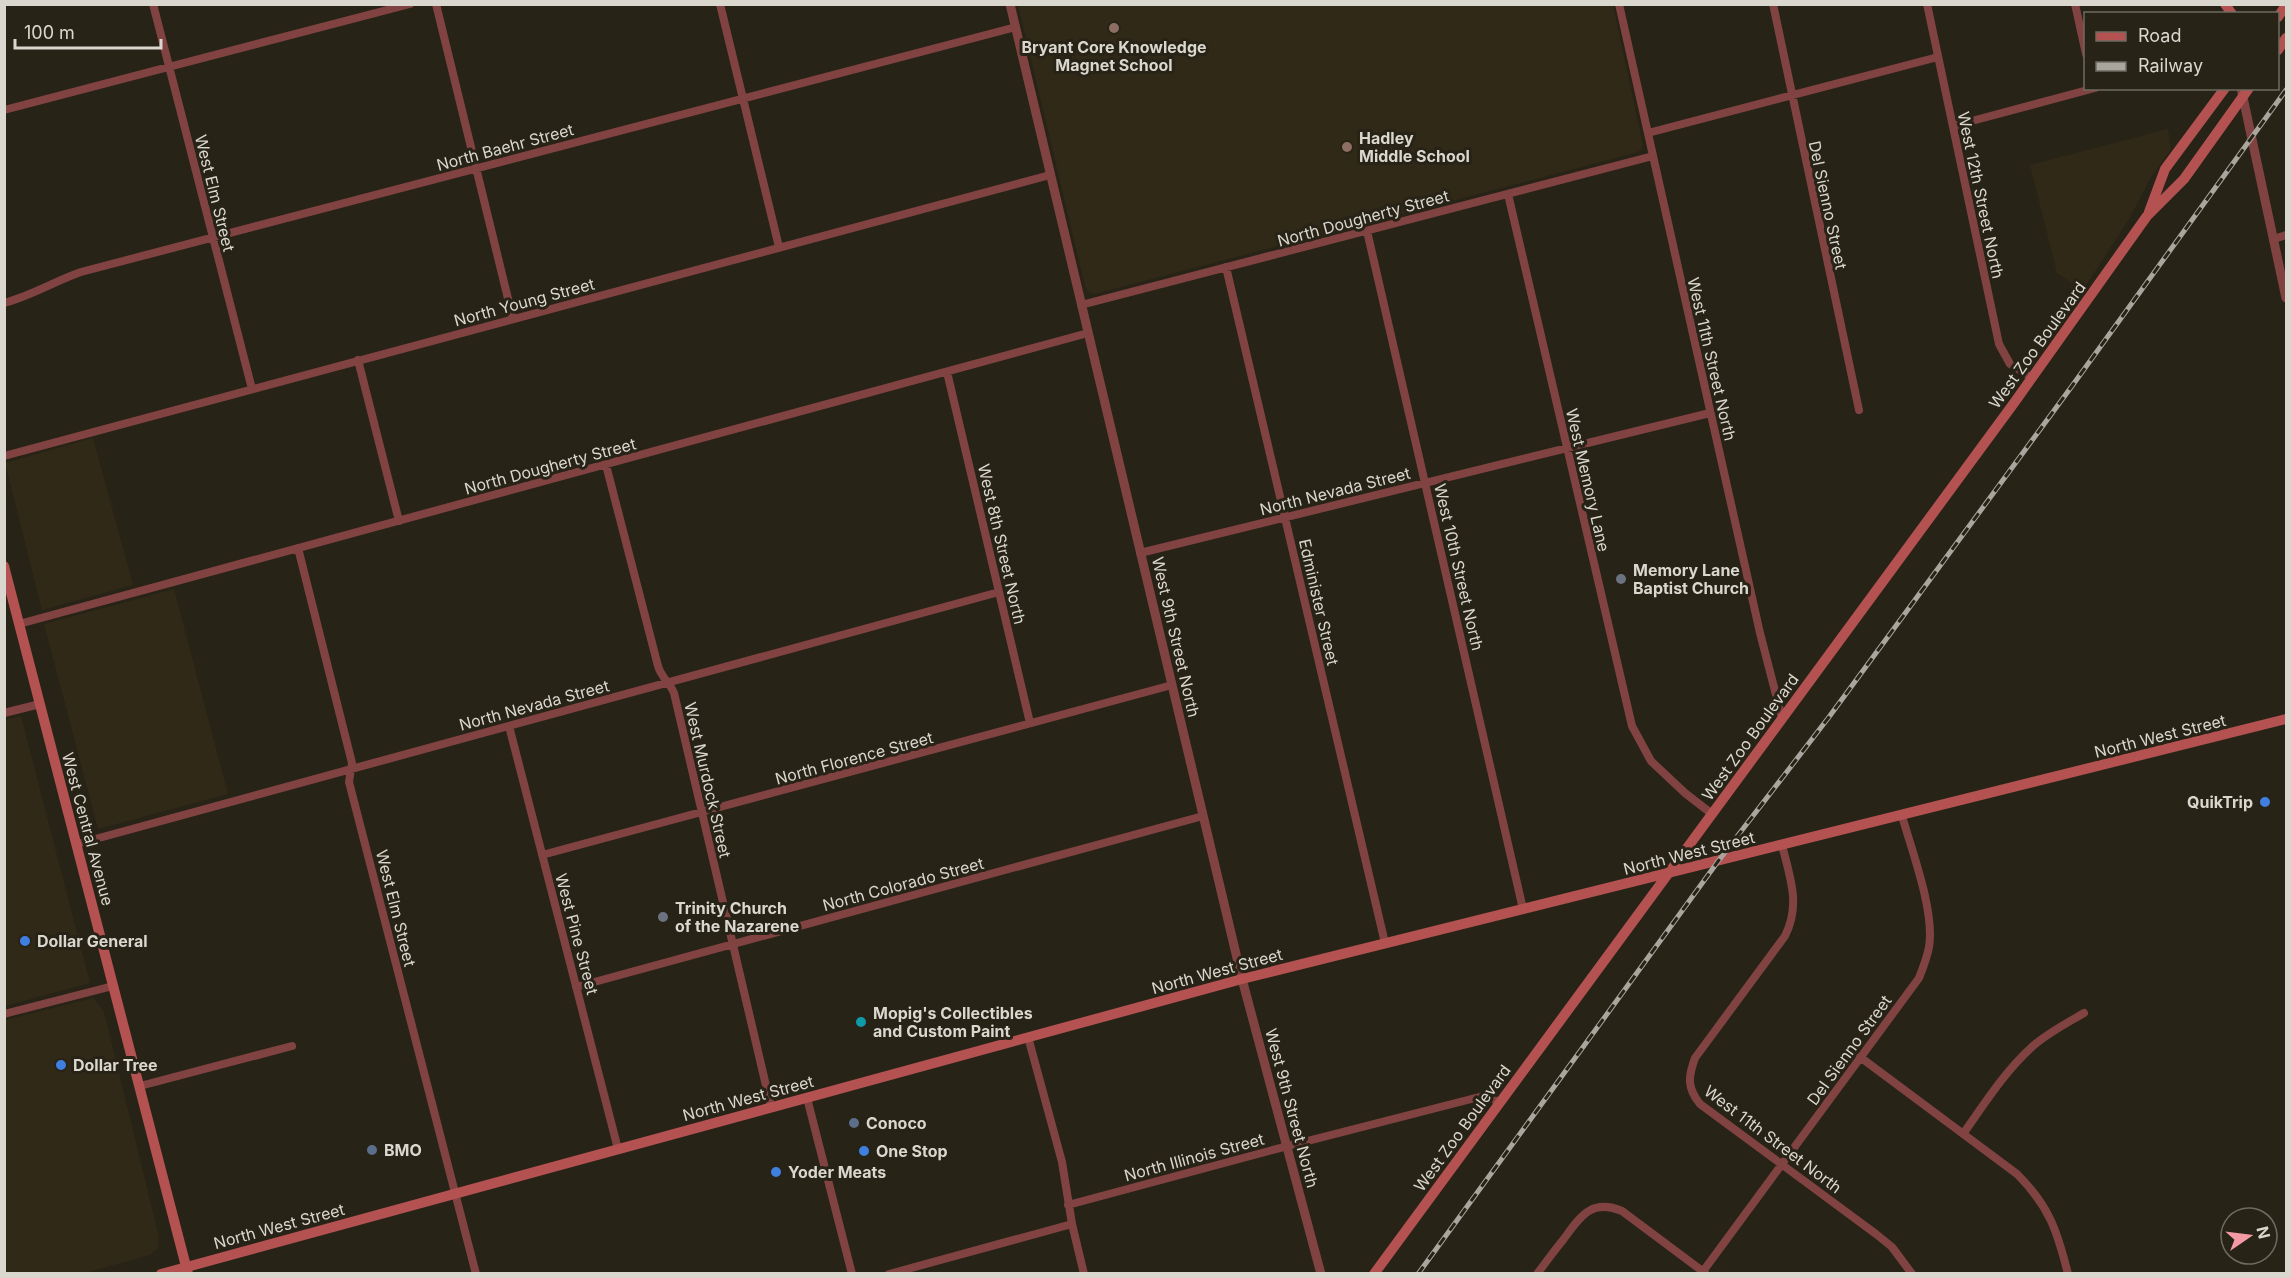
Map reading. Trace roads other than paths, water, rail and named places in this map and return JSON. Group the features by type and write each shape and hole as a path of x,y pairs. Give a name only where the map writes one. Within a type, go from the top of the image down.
{"main road":[{"name":"West Zoo Boulevard","path":"2147,216 2165,169 2223,90"},
{"name":"West Zoo Boulevard","path":"1374,1274 2032,378 2147,216 2184,179 2244,91"},
{"name":"West Central Avenue","path":"4,566 187,1270"},
{"name":"North West Street","path":"161,1274 187,1270 618,1149 1242,979 2286,719"}],"street":[{"name":"West Elm Street","path":"153,4 252,389"},
{"path":"4,110 410,4"},
{"path":"436,4 513,319"},
{"path":"720,4 778,247"},
{"name":"West 9th Street North","path":"1010,4 1242,979 1321,1274"},
{"name":"West 11th Street North","path":"1619,4 1760,633 1782,718"},
{"name":"Del Sienno Street","path":"1773,4 1859,410"},
{"name":"West 12th Street North","path":"1927,4 1999,344 2010,364 2032,378"},
{"path":"2075,4 2084,49"},
{"name":"North Baehr Street","path":"4,303 37,292 58,280 81,272 1016,27"},
{"path":"1648,133 1938,57"},
{"path":"1953,126 2090,90"},
{"path":"2244,91 2286,298"},
{"name":"North Dougherty Street","path":"1081,305 1653,156"},
{"name":"North Young Street","path":"4,456 1050,175"},
{"name":"West Memory Lane","path":"1508,194 1632,726 1651,760 1685,793 1712,814"},
{"name":"West 10th Street North","path":"1367,231 1523,909"},
{"path":"2274,238 2286,236"},
{"name":"Edminister Street","path":"1226,267 1385,943"},
{"name":"North Dougherty Street","path":"20,624 1088,333"},
{"path":"358,360 399,521"},
{"name":"West 8th Street North","path":"947,372 1030,723"},
{"name":"North Nevada Street","path":"1140,552 1710,413"},
{"name":"West Murdock Street","path":"606,465 658,666 661,675 674,693 771,1107"},
{"name":"West Elm Street","path":"298,548 352,763 350,782 476,1274"},
{"name":"North Nevada Street","path":"76,844 999,592"},
{"name":"North Florence Street","path":"542,855 1172,685"},
{"path":"4,714 40,704"},
{"name":"West Pine Street","path":"509,726 618,1149"},
{"name":"North Colorado Street","path":"576,987 1203,816"},
{"name":"Del Sienno Street","path":"1703,1273 1918,978 1929,946 1927,909 1902,816"},
{"name":"West 11th Street North","path":"1782,845 1793,895 1791,922 1785,936 1695,1058 1688,1081 1692,1095 1700,1104 1892,1247 1912,1274"},
{"path":"4,1014 113,986"},
{"path":"1963,1134 2016,1063 2035,1045 2084,1013"},
{"path":"1028,1037 1062,1162 1068,1205 1084,1274"},
{"path":"140,1086 292,1046"},
{"path":"1860,1057 2017,1173 2041,1200 2052,1219 2068,1274"},
{"name":"North Illinois Street","path":"1068,1205 1487,1095 1500,1103"},
{"path":"807,1098 852,1274"},
{"path":"1538,1274 1581,1215 1601,1206 1622,1211 1703,1273"},
{"path":"889,1274 1072,1224"}],"railway":[{"path":"1418,1274 1719,860 1829,717 2072,386 2286,90"}],"place":[{"name":"Bryant Core Knowledge Magnet School","path":"1114,28"},
{"name":"Hadley Middle School","path":"1347,147"},
{"name":"Memory Lane Baptist Church","path":"1621,579"},
{"name":"QuikTrip","path":"2265,802"},
{"name":"Trinity Church of the Nazarene","path":"663,917"},
{"name":"Dollar General","path":"25,941"},
{"name":"Mopig's Collectibles and Custom Paint","path":"861,1022"},
{"name":"Dollar Tree","path":"61,1065"},
{"name":"Conoco","path":"854,1123"},
{"name":"BMO","path":"372,1150"},
{"name":"One Stop","path":"864,1151"},
{"name":"Yoder Meats","path":"776,1172"}]}
